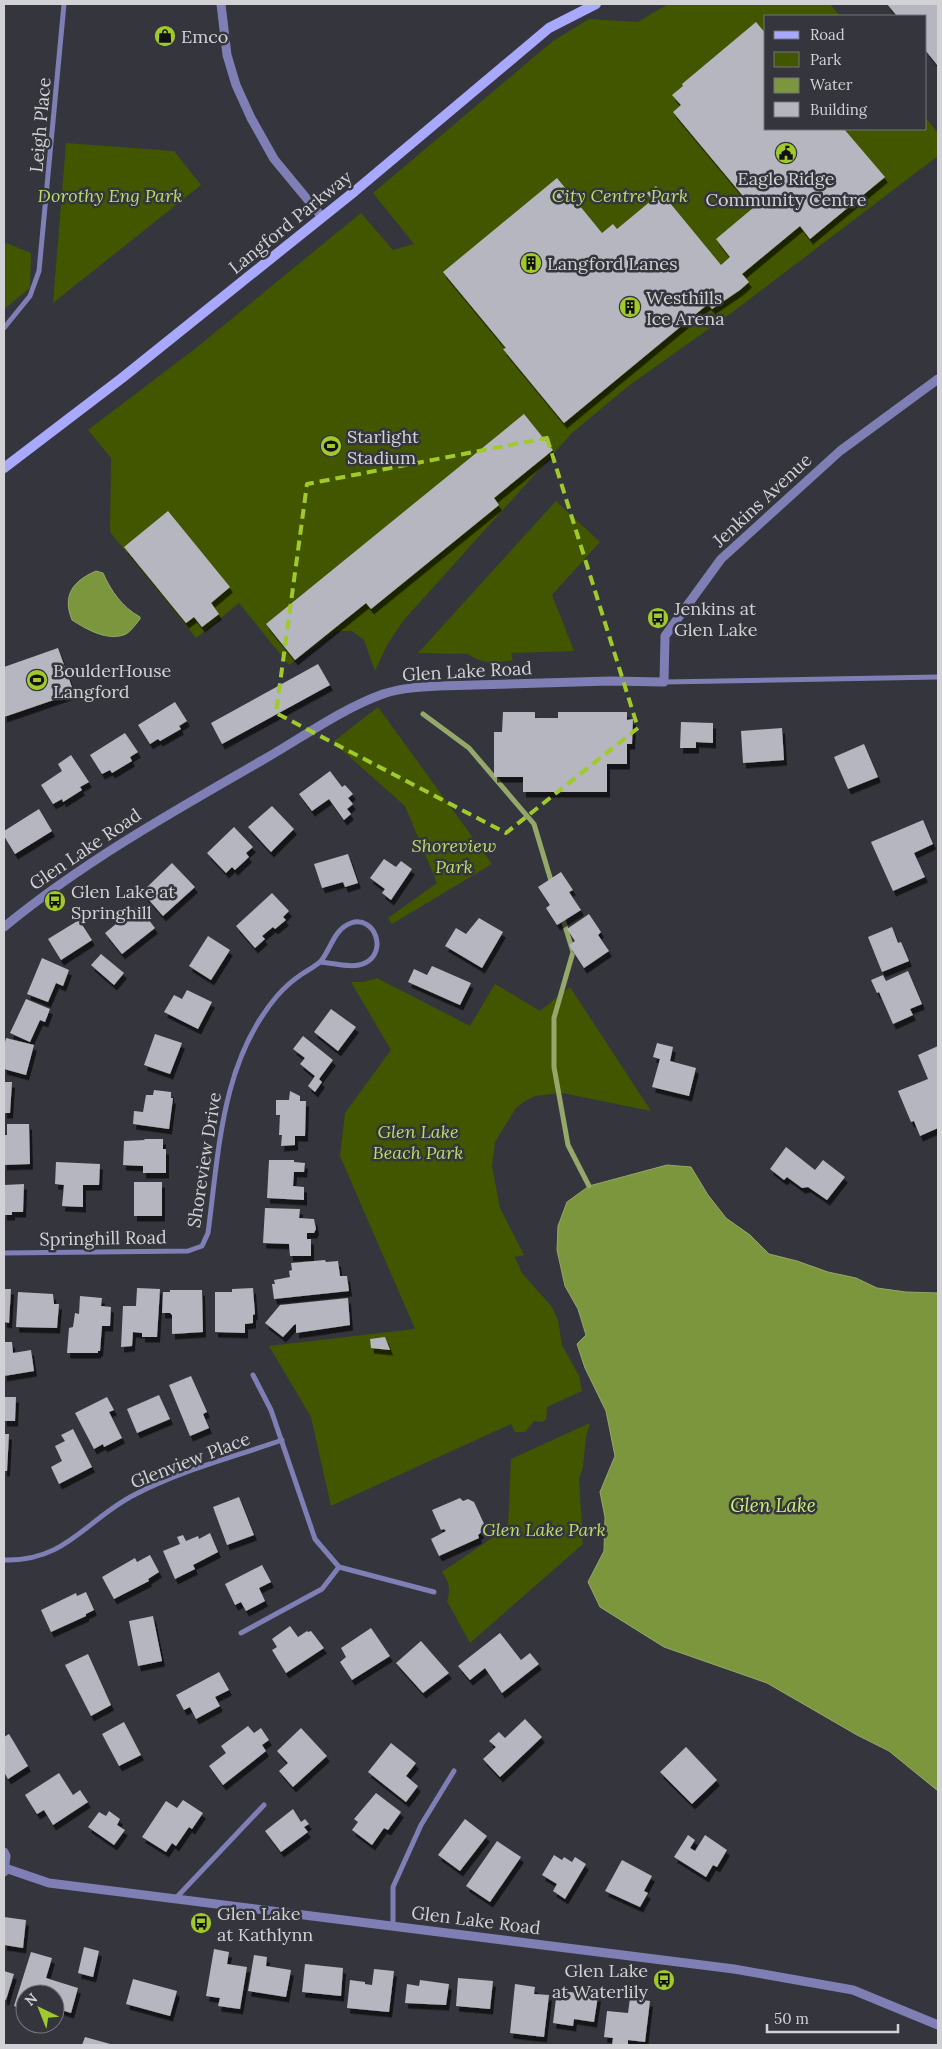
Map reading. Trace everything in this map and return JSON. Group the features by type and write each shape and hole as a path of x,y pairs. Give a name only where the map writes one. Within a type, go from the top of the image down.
{"main road":[{"name":"Langford Parkway","path":"4,468 122,378 322,217 549,28 596,4"}],"street":[{"name":"Leigh Place","path":"4,328 30,296 39,270 64,4"},
{"path":"221,4 227,55 236,85 251,118 274,159 322,217"},
{"name":"Jenkins Avenue","path":"664,682 664,636 721,559 840,451 938,379"},
{"name":"Glen Lake Road","path":"4,927 83,868 147,827 339,716 385,693 418,687 593,681 664,682 938,677"},
{"name":"Shoreview Drive","path":"202,1246 208,1233 223,1120 230,1086 244,1048 260,1018 278,995 298,977 320,962 338,932 345,926 353,922 362,923 370,927 376,934 377,952 372,959 364,964 320,962"},
{"name":"Springhill Road","path":"4,1253 188,1251 202,1246"},
{"path":"253,1375 271,1410 315,1539 339,1567 434,1592"},
{"name":"Glenview Place","path":"4,1560 20,1560 40,1556 61,1548 135,1494 169,1479 282,1440"},
{"path":"241,1633 322,1589 339,1567"},
{"path":"393,1925 393,1887 422,1825 454,1772"},
{"path":"175,1900 264,1806"},
{"path":"4,1852 6,1856 5,1870"},
{"name":"Glen Lake Road","path":"5,1870 49,1883 734,1969 853,1990 938,2025"}],"highlighted area":[{"path":"547,438 638,728 506,833 276,713 307,484"}],"green space":[{"name":"City Centre Park","path":"668,4 830,4 839,15 764,15 764,130 927,130 927,119 938,133 938,156 734,311 627,387 571,434 403,621 387,645 375,671 364,640 352,631 336,631 289,665 239,603 196,638 110,532 111,458 88,430 196,348 361,213 393,250 414,244 373,193 553,41 589,19 638,22"},
{"name":"Dorothy Eng Park","path":"66,143 174,151 201,185 53,303"},
{"path":"4,242 31,253 30,288 4,309"},
{"path":"556,501 600,542 552,595 574,651 511,653 513,660 491,663 467,654 418,653"},
{"name":"Shoreview Park","path":"378,707 492,864 392,924 388,918 437,883 405,806 333,742"},
{"name":"Glen Lake Beach Park","path":"377,978 470,1026 495,984 540,1011 570,987 651,1111 562,1093 535,1096 516,1108 495,1142 492,1166 500,1208 524,1255 515,1257 522,1273 552,1307 558,1320 562,1345 579,1376 582,1391 547,1407 546,1420 541,1422 534,1421 525,1432 515,1432 511,1424 331,1506 311,1417 269,1346 415,1329 340,1156 345,1113 391,1050 351,982 364,982"},
{"name":"Glen Lake Park","path":"590,1423 586,1437 583,1467 579,1479 583,1544 470,1643 447,1601 449,1586 442,1572 508,1527 511,1459"}],"water":[{"path":"96,571 103,573 118,598 140,617 126,634 119,636 105,635 90,630 72,620 68,603 69,596 81,579"},
{"name":"Glen Lake","path":"667,1165 691,1167 708,1195 726,1218 750,1235 769,1254 828,1272 856,1278 877,1288 906,1292 938,1293 938,1791 889,1751 857,1735 767,1683 664,1647 600,1607 588,1582 604,1551 605,1517 600,1492 615,1456 606,1411 585,1368 577,1344 586,1335 578,1309 565,1286 557,1250 558,1226 567,1202 589,1186"}],"building":[{"path":"887,4 938,4 938,66 927,52 927,15 896,15"},
{"path":"756,22 764,32 764,130 845,130 885,177 810,239 800,226 742,274 749,282 740,290 712,309 708,304 564,423 503,349 506,348 443,272 557,178 602,233 613,224 617,229 652,200 647,193 656,186 721,265 730,257 716,239 753,208 673,112 681,105 672,95 683,86 682,84"},
{"path":"524,414 553,450 494,498 499,505 371,609 366,603 295,660 266,624"},
{"path":"168,511 230,587 211,603 219,614 202,627 194,617 186,623 124,547"},
{"name":"BoulderHouse Langford","path":"58,648 74,693 4,717 4,667"},
{"path":"318,664 330,685 222,744 211,723"},
{"path":"175,702 187,721 179,726 181,729 160,741 158,739 150,744 138,725"},
{"path":"503,712 535,712 535,718 558,718 558,712 627,712 627,720 633,719 632,744 627,744 627,764 607,764 607,792 523,792 523,777 494,777 494,732 502,732"},
{"path":"681,722 713,723 713,743 696,742 696,748 680,748"},
{"path":"782,728 784,760 743,763 741,731"},
{"path":"125,733 138,752 130,757 132,761 112,773 110,770 102,774 90,755"},
{"path":"864,744 878,777 848,789 834,757"},
{"path":"71,755 89,782 80,787 82,790 63,802 62,799 53,804 41,785 62,771 58,764"},
{"path":"330,771 342,787 345,785 353,794 348,798 353,804 347,809 351,814 344,820 329,799 312,811 299,794"},
{"path":"272,806 294,829 271,852 248,827"},
{"path":"39,809 52,831 15,854 4,836 4,831"},
{"path":"923,820 933,844 914,853 925,877 893,891 871,842"},
{"path":"234,827 253,847 246,853 249,857 235,870 232,867 226,873 207,853"},
{"path":"348,854 358,883 345,887 343,882 322,888 314,864"},
{"path":"384,859 396,867 401,861 412,869 391,900 382,893 385,889 370,878"},
{"path":"172,863 195,887 163,916 142,892"},
{"path":"561,872 573,890 569,892 581,910 557,925 546,908 550,905 538,887"},
{"path":"272,893 289,911 283,917 286,920 262,936 265,939 255,948 236,926"},
{"path":"138,906 155,928 122,954 105,933"},
{"path":"589,914 601,932 598,935 609,951 584,968 569,945 575,941 567,929"},
{"path":"479,918 503,932 482,968 445,946 456,928 466,934"},
{"path":"79,920 92,940 61,960 48,939"},
{"path":"892,927 898,943 901,942 909,961 882,972 868,937"},
{"path":"208,936 230,950 211,980 189,966"},
{"path":"101,954 124,973 114,985 91,965"},
{"path":"42,958 69,970 63,986 56,983 48,1002 27,994"},
{"path":"432,966 471,983 460,1005 408,982 414,969 427,975"},
{"path":"908,971 922,1004 910,1009 913,1015 893,1024 879,992 877,993 871,980 883,975 886,981"},
{"path":"187,990 212,1002 198,1029 164,1012 174,995 182,999"},
{"path":"26,999 50,1009 45,1022 40,1020 30,1042 10,1033"},
{"path":"331,1009 356,1027 338,1051 314,1032"},
{"path":"155,1034 182,1043 170,1074 144,1065"},
{"path":"303,1036 333,1060 319,1079 322,1082 315,1092 308,1086 315,1076 300,1064 305,1058 293,1049"},
{"path":"6,1038 34,1045 26,1075 4,1069"},
{"path":"657,1043 673,1047 670,1061 696,1068 689,1096 652,1087 660,1059 653,1057"},
{"path":"938,1046 938,1128 920,1136 914,1121 911,1122 898,1091 928,1079 918,1055"},
{"path":"4,1082 12,1082 10,1113 4,1113"},
{"path":"154,1090 171,1092 171,1098 173,1098 169,1129 133,1124 134,1111 143,1112 146,1095 153,1095"},
{"path":"290,1091 300,1096 300,1101 306,1101 305,1136 295,1136 295,1145 281,1146 282,1135 279,1135 280,1115 276,1115 276,1100 289,1100"},
{"path":"7,1124 29,1124 30,1164 4,1165 4,1135 7,1135"},
{"path":"163,1139 163,1149 166,1149 166,1173 143,1173 143,1166 123,1165 124,1141"},
{"path":"786,1147 815,1170 823,1160 845,1177 827,1200 808,1187 802,1188 787,1177 784,1180 770,1169"},
{"path":"269,1160 294,1160 294,1162 305,1163 304,1172 294,1172 293,1186 304,1187 304,1200 267,1198"},
{"path":"56,1162 100,1164 99,1185 83,1185 83,1207 62,1206 64,1185 55,1184"},
{"path":"134,1182 162,1182 162,1216 134,1216"},
{"path":"24,1184 23,1212 12,1212 12,1215 4,1215 4,1185"},
{"path":"265,1208 300,1209 299,1218 314,1219 316,1229 314,1233 307,1233 307,1239 311,1239 311,1256 290,1256 289,1244 263,1243"},
{"path":"325,1260 326,1262 338,1261 340,1276 347,1276 349,1291 274,1299 272,1284 275,1284 274,1280 290,1277 291,1263"},
{"path":"137,1288 160,1289 157,1337 142,1337 142,1333 133,1332 132,1346 121,1347 123,1306 136,1306"},
{"path":"253,1288 255,1314 253,1315 253,1323 245,1324 245,1333 215,1332 215,1292 232,1292 232,1289"},
{"path":"4,1289 11,1289 9,1323 4,1322"},
{"path":"170,1290 202,1290 203,1332 172,1334 172,1315 170,1313 162,1313 163,1292 170,1292"},
{"path":"18,1292 53,1294 54,1304 59,1304 57,1328 16,1327"},
{"path":"80,1296 102,1298 101,1306 111,1307 110,1326 102,1326 100,1351 98,1353 67,1353 69,1328 73,1327 75,1313 79,1314"},
{"path":"348,1298 350,1325 296,1333 296,1324 283,1337 265,1323 280,1305"},
{"path":"385,1337 390,1350 371,1348 370,1339"},
{"path":"4,1342 12,1342 13,1353 31,1350 34,1371 4,1376"},
{"path":"191,1376 207,1412 203,1414 209,1428 190,1436 169,1385"},
{"path":"159,1395 170,1419 137,1433 127,1409"},
{"path":"4,1397 16,1397 15,1421 4,1421"},
{"path":"107,1397 114,1410 109,1412 122,1438 104,1447 103,1444 94,1449 75,1413"},
{"path":"73,1429 92,1467 59,1484 51,1467 62,1461 55,1446 65,1441 61,1435"},
{"path":"4,1434 9,1434 7,1471 4,1471"},
{"path":"239,1497 254,1535 227,1545 213,1507"},
{"path":"460,1498 463,1501 468,1499 474,1502 485,1529 478,1535 479,1538 439,1556 431,1539 446,1531 444,1529 441,1530 432,1510"},
{"path":"210,1533 218,1552 193,1565 195,1569 175,1579 163,1551 180,1544 177,1537 183,1535 186,1541 198,1536 199,1539"},
{"path":"150,1555 159,1572 148,1579 149,1581 114,1599 102,1577 135,1558 137,1562"},
{"path":"262,1565 271,1582 259,1588 265,1601 246,1611 241,1602 235,1605 225,1584"},
{"path":"86,1592 94,1610 86,1614 86,1616 51,1632 41,1610 76,1593 77,1596"},
{"path":"153,1616 162,1661 138,1666 129,1621"},
{"path":"290,1626 298,1637 307,1631 311,1631 324,1648 286,1673 272,1650 277,1647 272,1639"},
{"path":"371,1628 390,1656 352,1680 340,1662 346,1657 341,1648"},
{"path":"500,1633 521,1660 530,1653 539,1664 502,1693 485,1668 470,1680 458,1666"},
{"path":"421,1641 449,1673 423,1693 396,1663"},
{"path":"88,1654 111,1705 91,1716 65,1665"},
{"path":"219,1672 229,1690 215,1697 220,1706 196,1719 190,1707 184,1710 176,1695"},
{"path":"525,1719 542,1737 500,1777 483,1759 496,1747 489,1741 499,1732 505,1738"},
{"path":"124,1722 141,1755 119,1766 102,1734"},
{"path":"248,1726 254,1733 261,1728 269,1740 262,1745 266,1751 223,1785 209,1766 226,1753 221,1746"},
{"path":"301,1728 327,1756 293,1787 279,1771 288,1763 277,1751"},
{"path":"9,1734 28,1766 8,1779 4,1772 4,1737"},
{"path":"391,1743 416,1763 406,1776 418,1786 406,1802 368,1772"},
{"path":"686,1747 717,1780 692,1804 660,1772"},
{"path":"59,1773 73,1795 80,1790 88,1802 53,1825 44,1810 37,1814 25,1795"},
{"path":"376,1793 401,1812 388,1830 384,1828 372,1845 352,1830 358,1822 354,1819"},
{"path":"183,1800 203,1813 192,1829 189,1827 176,1846 172,1843 166,1852 142,1837 166,1801 177,1808"},
{"path":"293,1809 301,1822 305,1819 309,1824 304,1827 308,1832 281,1852 265,1831"},
{"path":"109,1811 120,1819 117,1825 125,1830 114,1845 88,1827 99,1812 106,1816"},
{"path":"465,1819 487,1836 460,1871 438,1855"},
{"path":"688,1835 695,1840 690,1848 695,1851 705,1835 727,1850 717,1867 713,1865 706,1877 674,1857"},
{"path":"497,1841 521,1857 490,1902 466,1886"},
{"path":"554,1855 562,1860 564,1857 572,1862 575,1857 586,1864 565,1899 553,1891 557,1884 542,1875"},
{"path":"622,1860 652,1876 644,1891 648,1893 640,1907 605,1891"},
{"path":"4,1917 26,1920 23,1948 4,1945"},
{"path":"84,1947 99,1951 93,1977 78,1973"},
{"path":"214,1949 229,1952 227,1964 247,1967 240,2009 218,2006 220,1998 206,1996"},
{"path":"31,1952 52,1958 46,1978 78,1988 71,2013 65,2011 65,1984 21,1984"},
{"path":"254,1955 267,1957 266,1966 291,1970 286,1997 248,1991"},
{"path":"305,1964 343,1968 341,1996 302,1992"},
{"path":"374,1969 394,1971 389,2012 347,2008 350,1980 372,1985"},
{"path":"4,1971 14,1974 6,2000 4,1999"},
{"path":"458,1978 493,1981 490,2009 456,2006"},
{"path":"133,1979 177,1991 170,2016 126,2004"},
{"path":"420,1980 449,1984 446,2005 405,2003 407,1984 419,1986"},
{"path":"515,1984 535,1987 534,1994 549,1995 544,2037 510,2033"},
{"path":"557,1990 598,1996 594,2022 574,2019 573,2026 553,2023"},
{"path":"630,1998 650,2001 645,2042 628,2040 628,2045 612,2045 613,2038 604,2037 607,2011 628,2013"},
{"path":"85,2037 114,2045 82,2045"}],"waterway":[{"path":"423,714 469,748 534,824 552,884"},
{"path":"562,916 573,952 554,1018 554,1067 568,1145 589,1186"}],"place":[{"name":"Emco","path":"165,36"},
{"name":"Eagle Ridge Community Centre","path":"786,153"},
{"name":"Langford Lanes","path":"531,263"},
{"name":"Westhills Ice Arena","path":"630,307"},
{"name":"Starlight Stadium","path":"331,446"},
{"name":"Jenkins at Glen Lake","path":"658,618"},
{"name":"BoulderHouse Langford","path":"37,680"},
{"name":"Glen Lake at Springhill","path":"55,901"},
{"name":"Glen Lake at Kathlynn","path":"201,1923"},
{"name":"Glen Lake at Waterlily","path":"664,1980"}]}
